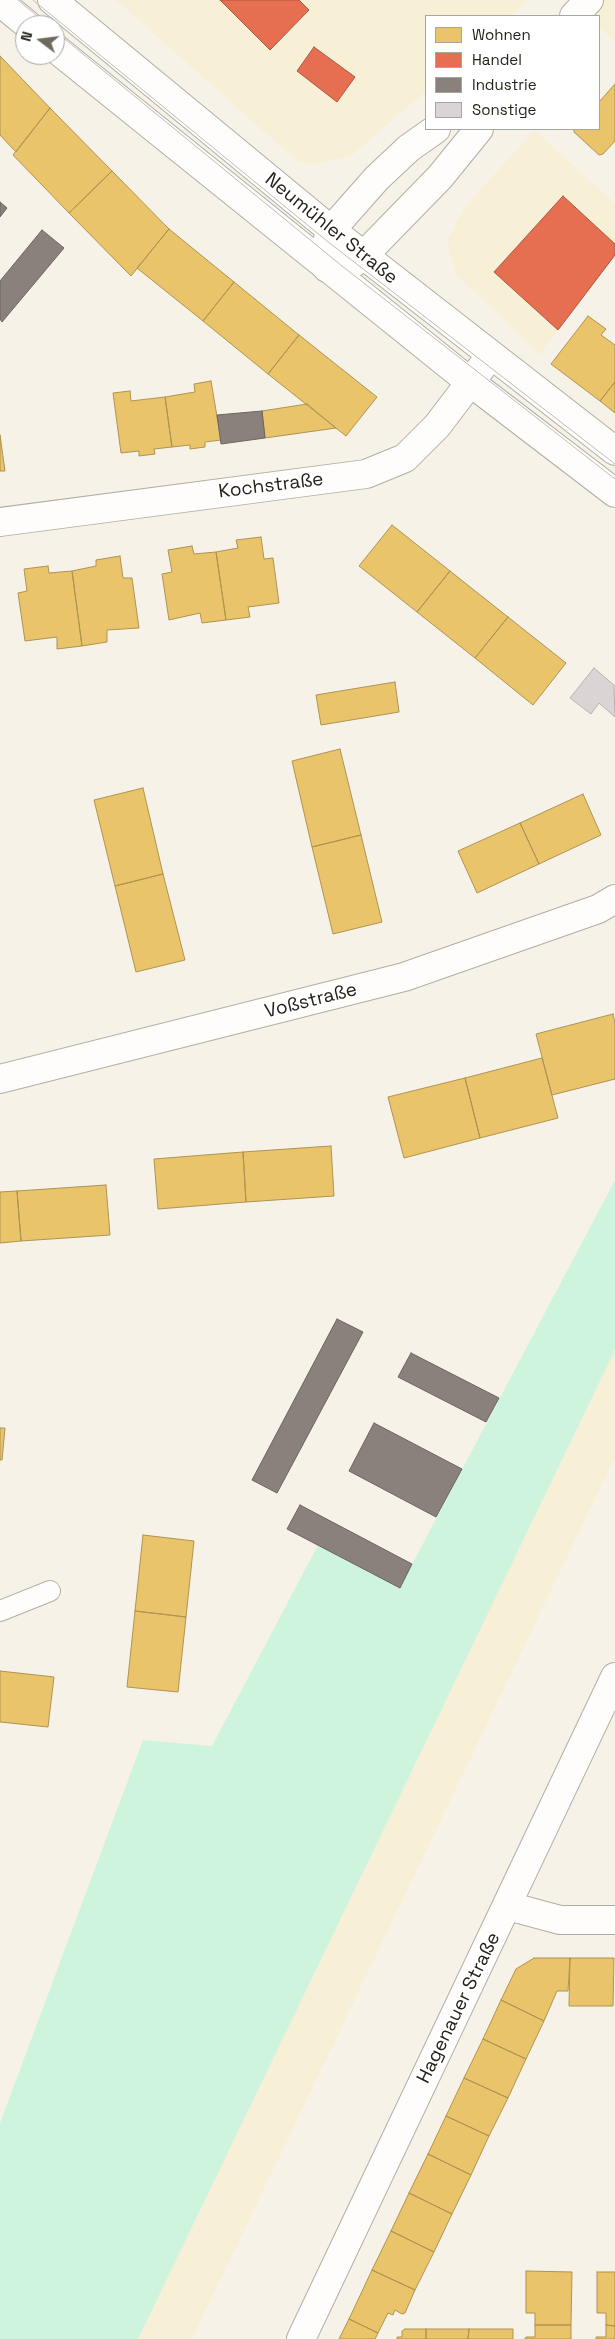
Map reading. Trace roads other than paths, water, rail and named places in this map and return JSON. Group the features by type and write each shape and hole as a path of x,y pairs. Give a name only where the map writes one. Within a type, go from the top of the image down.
{"street":[{"name":"Neumühler Straße","path":"52,0 363,256 615,450"},
{"path":"575,15 589,0"},
{"path":"0,2 16,15"},
{"name":"Neumühler Straße","path":"65,56 470,382 615,493"},
{"path":"435,130 409,148 377,178 331,230 324,252 327,268 342,266 354,262 363,256 440,177 478,130"},
{"name":"Kochstraße","path":"0,522 366,474 405,458 437,426 491,355"},
{"name":"Voßstraße","path":"0,1079 404,977 598,909 615,899"},
{"name":"Hagenauer Straße","path":"301,2339 615,1677"},
{"path":"508,1906 560,1920 615,1920"}],"lane":[{"path":"0,1611 50,1591"}],"tram line":[{"path":"18,0 36,15"},
{"path":"33,0 327,241 615,464"},
{"path":"65,39 342,266 615,479"}]}
